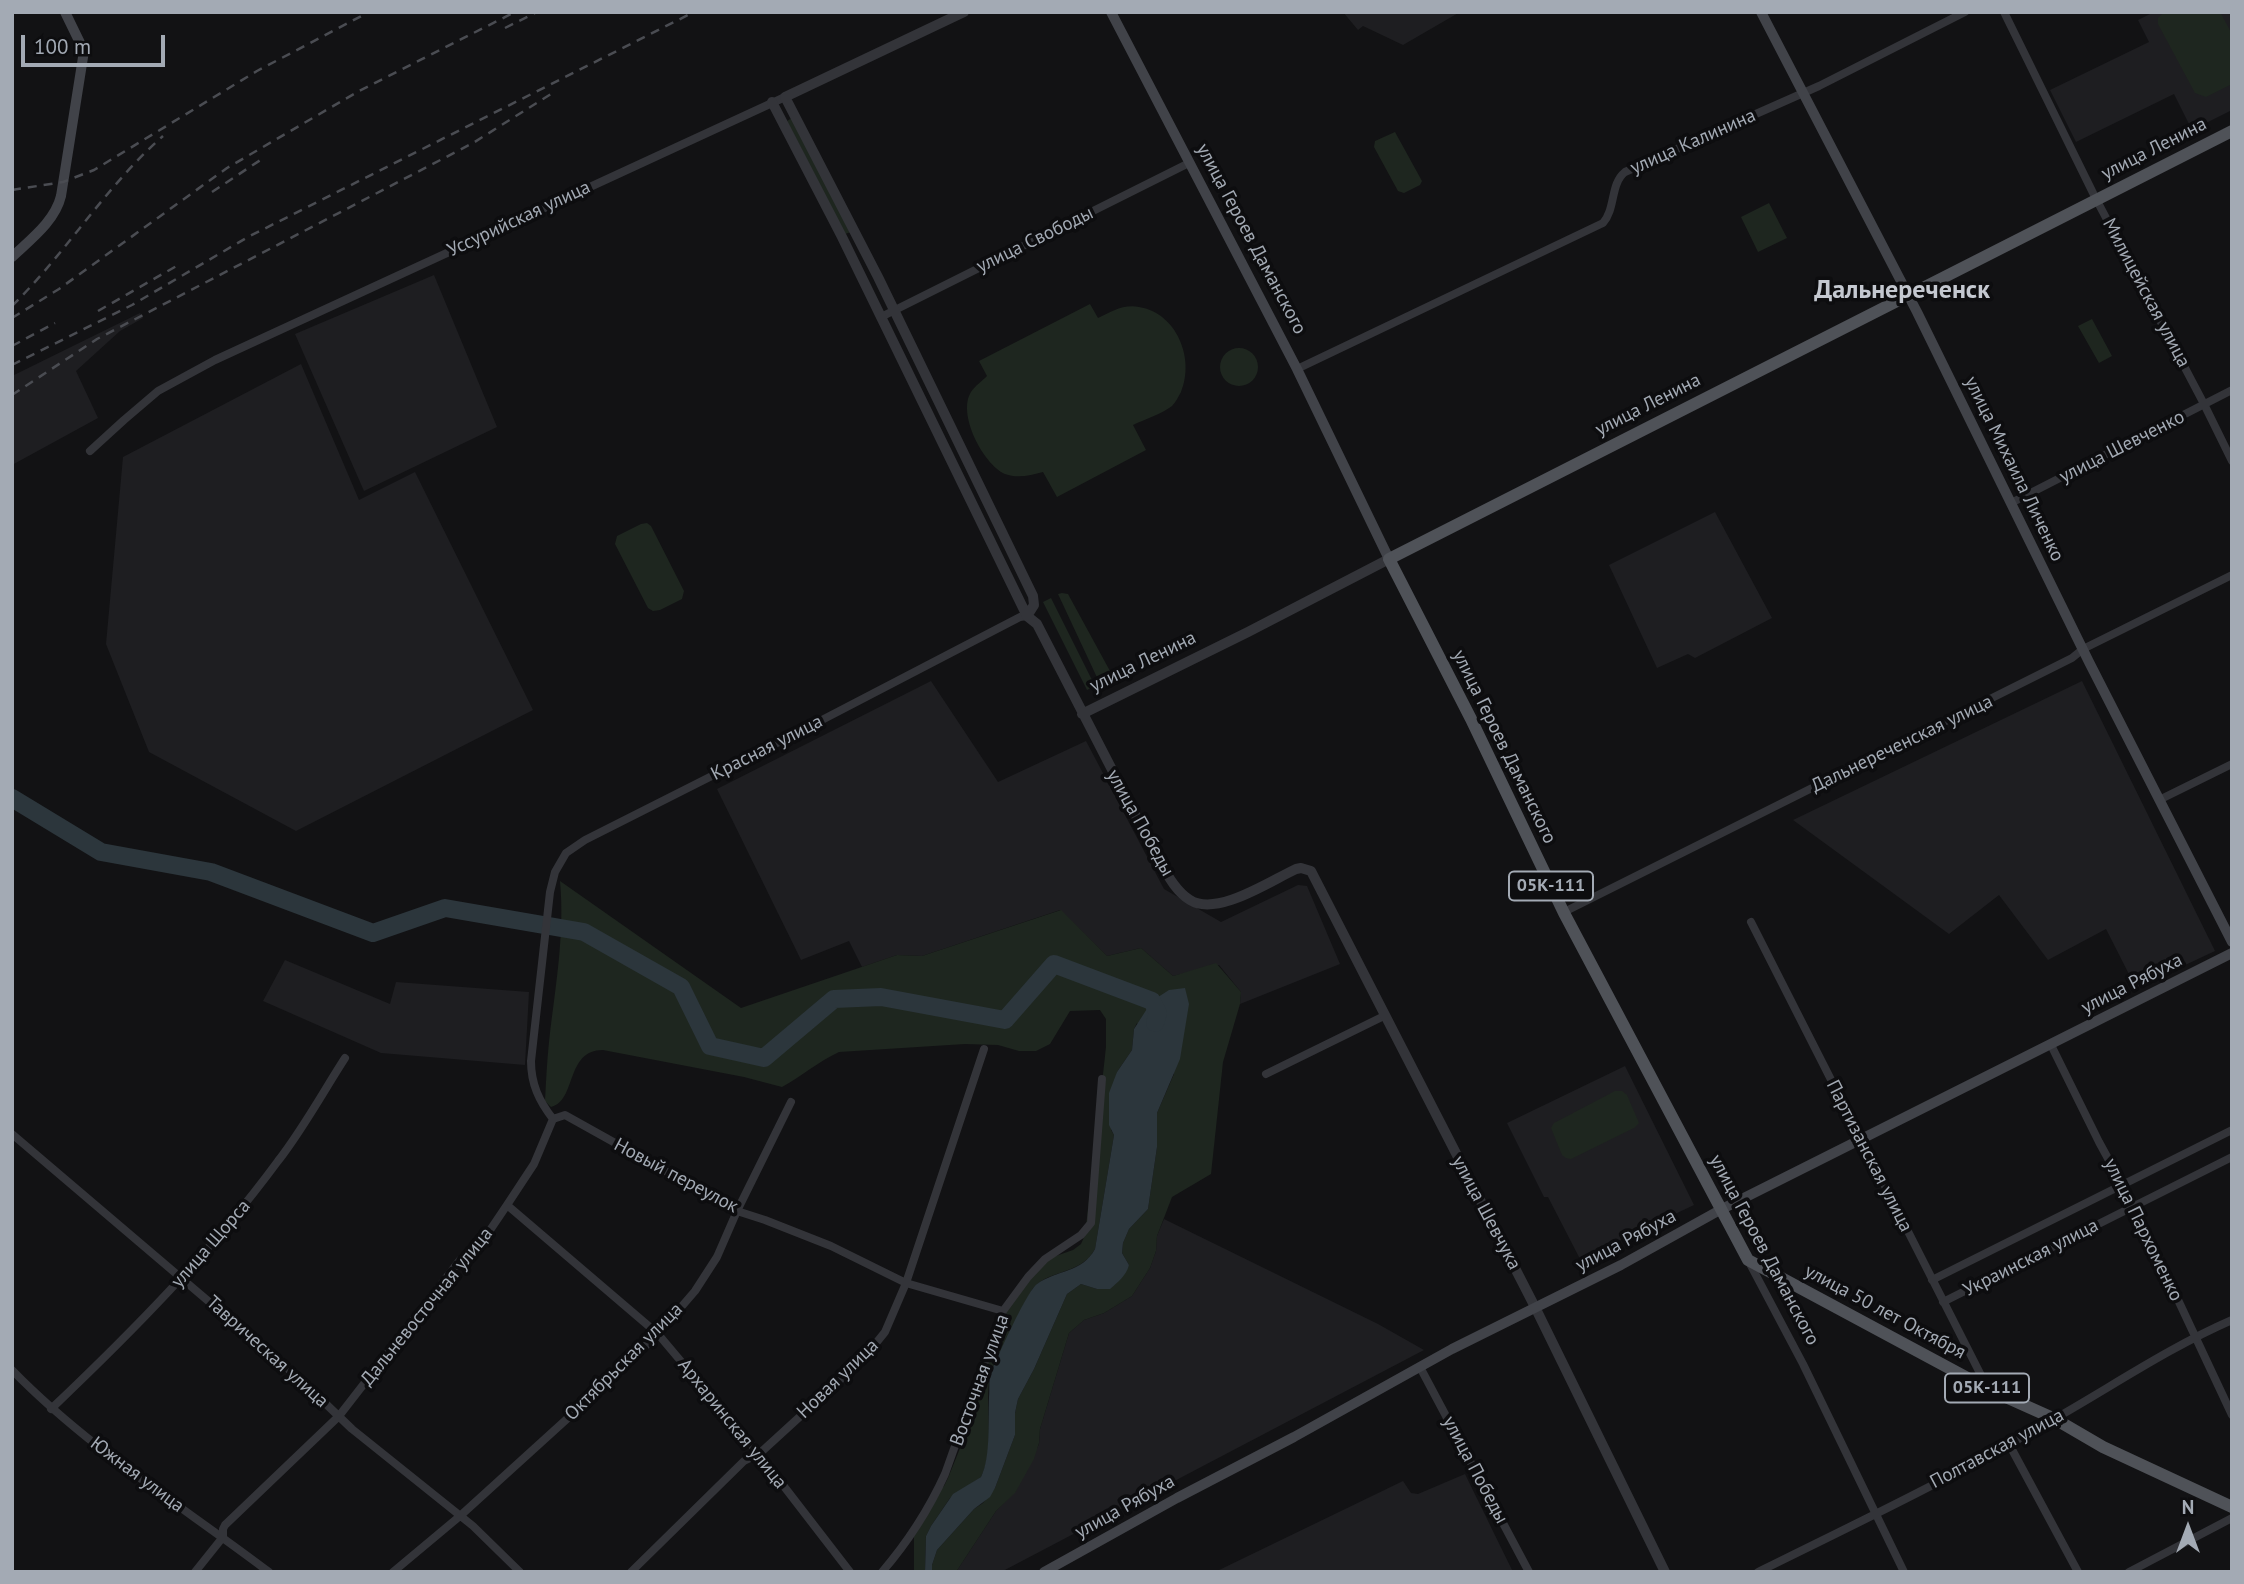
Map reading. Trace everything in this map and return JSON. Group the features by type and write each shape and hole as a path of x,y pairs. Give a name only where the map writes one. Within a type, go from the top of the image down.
{"main road":[{"path":"12,257 54,214 61,196 84,51 65,12"},
{"name":"улица Героев Даманского","path":"1111,12 1297,369 1477,730 1553,891 1748,1260"},
{"name":"улица Михаила Личенко","path":"1761,12 1907,295 2232,942"},
{"name":"улица Ленина","path":"1390,558 2232,131"},
{"name":"улица Рябуха","path":"1044,1572 1421,1369 1452,1349 1621,1265 1720,1210 2232,953"},
{"name":"улица 50 лет Октября","path":"1748,1260 1988,1389 2055,1419 2104,1447 2232,1507"}],"street":[{"name":"Уссурийская улица","path":"90,451 158,391 193,371 964,12"},
{"name":"улица Калинина","path":"1297,369 1603,223 1611,210 1617,182 1625,172 1802,93 1965,12"},
{"name":"Милицейская улица","path":"2004,12 2097,200 2232,461"},
{"path":"785,97 894,311 1033,596 1034,605 1027,616"},
{"name":"улица Победы","path":"772,102 1027,616 1037,624 1157,858 1173,883 1188,899 1199,904 1223,904 1296,869"},
{"name":"улица Свободы","path":"881,317 1189,163"},
{"name":"улица Шевченко","path":"2011,503 2232,390"},
{"name":"улица Ленина","path":"1082,714 1390,558"},
{"name":"Дальнереченская улица","path":"1570,909 1989,701 2072,658 2083,649 2232,575"},
{"name":"Красная улица","path":"553,1119 542,1105 531,1073 546,914 555,872 566,853 1027,616"},
{"path":"2159,800 2232,764"},
{"name":"улица Шевчука","path":"1296,869 1311,871 1319,884 1384,1016 1536,1309 1665,1572"},
{"name":"Партизанская улица","path":"1751,922 1988,1389"},
{"path":"1266,1074 1384,1016"},
{"name":"улица Пархоменко","path":"2051,1045 2134,1206 2232,1415"},
{"name":"Новая улица","path":"631,1572 744,1461 759,1454 879,1341 893,1317 906,1283 984,1049"},
{"name":"улица Щорса","path":"51,1409 183,1278 281,1158 345,1058"},
{"name":"Восточная улица","path":"882,1572 904,1544 939,1486 1003,1311 1018,1288 1045,1259 1081,1235 1091,1223 1102,1079"},
{"name":"Октябрьская улица","path":"393,1572 460,1516 658,1334 706,1275 717,1257 791,1102"},
{"name":"Новый переулок","path":"553,1119 565,1115 737,1211 778,1224 831,1246 906,1283 1003,1311"},
{"name":"Дальневосточная улица","path":"195,1572 223,1537 223,1529 230,1520 339,1416 460,1260 480,1245 534,1164 553,1119"},
{"path":"1932,1280 2232,1130"},
{"name":"Таврическая улица","path":"12,1134 301,1380 352,1429 487,1538 520,1572"},
{"name":"Украинская улица","path":"1943,1302 2232,1157"},
{"name":"Архаринская улица","path":"507,1205 658,1334 759,1454 850,1572"},
{"name":"улица Героев Даманского","path":"1748,1260 1803,1364 1905,1572"},
{"name":"Полтавская улица","path":"1758,1572 1877,1514 2009,1444 2194,1336 2232,1320"},
{"name":"улица Победы","path":"1421,1369 1530,1572"},
{"name":"Южная улица","path":"12,1370 51,1409 136,1476 269,1572"},
{"path":"2009,1444 2078,1572"},
{"path":"2129,1572 2232,1518"}],"shaded area":[{"path":"1343,12 1460,12 1403,45 1363,26 1358,30"},
{"path":"2154,12 2232,12 2232,110 2192,130 2174,94 2076,142 2050,90 2149,42 2138,20"},
{"path":"2164,12 2220,12 2232,34 2232,84 2206,97 2195,93 2158,24 2158,18"},
{"path":"792,118 851,232 845,234 787,121"},
{"path":"1395,132 1422,181 1420,185 1404,193 1398,191 1374,147 1375,141"},
{"path":"1769,203 1787,238 1758,252 1741,217"},
{"path":"434,275 497,427 364,491 295,334"},
{"path":"1090,304 1098,318 1117,309 1133,306 1152,311 1164,318 1180,339 1186,366 1185,379 1172,406 1133,425 1146,450 1057,497 1043,472 1024,476 1005,474 988,460 974,438 967,413 968,401 971,392 987,376 979,361"},
{"path":"140,313 143,318 120,331 76,371 98,418 12,465 12,376"},
{"path":"2092,319 2112,356 2099,363 2078,326"},
{"path":"1239,348 1253,353 1258,367 1253,381 1239,386 1225,381 1220,367 1225,353"},
{"path":"301,364 359,500 415,472 533,710 296,831 149,752 106,644 123,457"},
{"path":"1715,512 1772,618 1695,658 1688,654 1657,668 1609,565"},
{"path":"647,523 684,591 682,599 653,611 648,608 615,544 617,536"},
{"path":"1058,594 1068,594 1110,671 1112,678 1107,684 1101,686"},
{"path":"1051,598 1095,686 1087,690 1043,602"},
{"path":"931,681 998,782 1086,741 1164,889 1221,922 1298,885 1307,886 1340,964 1240,1004 1241,992 1219,965 1173,976 1141,948 1107,956 1060,910 922,956 897,955 862,967 849,941 801,960 717,789"},
{"path":"2082,681 2215,951 2136,988 2106,929 2048,960 1999,895 1949,934 1793,820"},
{"path":"560,881 741,1008 897,955 922,956 1061,910 1107,956 1141,948 1173,976 1216,963 1241,992 1223,1062 1211,1174 1172,1197 1157,1236 1156,1251 1150,1268 1132,1296 1104,1313 1084,1320 1069,1333 1040,1429 1034,1459 1015,1493 996,1511 956,1572 932,1572 937,1550 995,1488 1015,1435 1018,1399 1067,1294 1081,1284 1097,1289 1129,1265 1122,1253 1123,1243 1129,1229 1148,1209 1157,1147 1157,1113 1174,1074 1137,1023 1132,1050 1117,1072 1111,1130 1114,1135 1095,1249 1080,1264 1044,1280 1030,1293 990,1375 988,1453 981,1477 950,1498 926,1536 925,1572 914,1572 914,1532 934,1495 948,1478 969,1426 1006,1308 1026,1276 1053,1257 1073,1250 1081,1244 1085,1235 1106,1047 1106,1019 1100,1010 1070,1011 1050,1044 1036,1051 1019,1051 998,1045 965,1044 839,1052 782,1087 744,1077 603,1050 591,1052 582,1058 565,1096 551,1107 545,1101 560,942"},
{"path":"285,960 390,1004 396,982 529,992 525,1065 381,1053 263,1001"},
{"path":"1185,988 1189,1004 1180,1059 1157,1113 1157,1147 1148,1209 1129,1229 1123,1243 1122,1253 1129,1265 1128,1269 1110,1289 1097,1289 1081,1284 1067,1294 1018,1399 1015,1435 995,1488 990,1497 974,1509 937,1550 932,1572 925,1572 926,1536 931,1526 953,1494 981,1477 984,1469 990,1376 1020,1311 1037,1284 1083,1263 1095,1249 1114,1135 1109,1125 1109,1093 1117,1072 1132,1050 1134,1029 1152,1001 1169,990"},
{"path":"1625,1066 1694,1205 1580,1259 1548,1197 1544,1197 1507,1123"},
{"path":"1615,1091 1622,1091 1627,1095 1639,1123 1571,1159 1562,1155 1551,1128 1554,1123"},
{"path":"1164,1219 1378,1324 1424,1350 1001,1572 956,1572 996,1511 1015,1492 1039,1444 1040,1429 1069,1333 1084,1320 1104,1313 1132,1296 1150,1268"},
{"path":"1465,1474 1513,1572 1215,1572 1403,1481 1411,1493 1418,1494"}],"waterway":[{"path":"12,798 101,852 211,872 373,933 445,908 584,932 681,987 710,1046 764,1058 834,999 881,997 1005,1020 1054,964 1152,1001 1158,1013 1155,1023"}],"railway":[{"path":"12,190 63,182 94,170 257,71 369,12"},
{"path":"12,318 59,289 227,168 359,91 515,12"},
{"path":"505,28 537,12"},
{"path":"12,365 132,305 248,237 694,12"},
{"path":"12,395 97,339 473,143 551,94"},
{"path":"12,306 32,286 123,176 163,136"},
{"path":"212,192 262,159"},
{"path":"98,311 180,264"},
{"path":"12,346 55,323"}],"district":[{"name":"Дальнереченск","path":"1902,291"}]}
